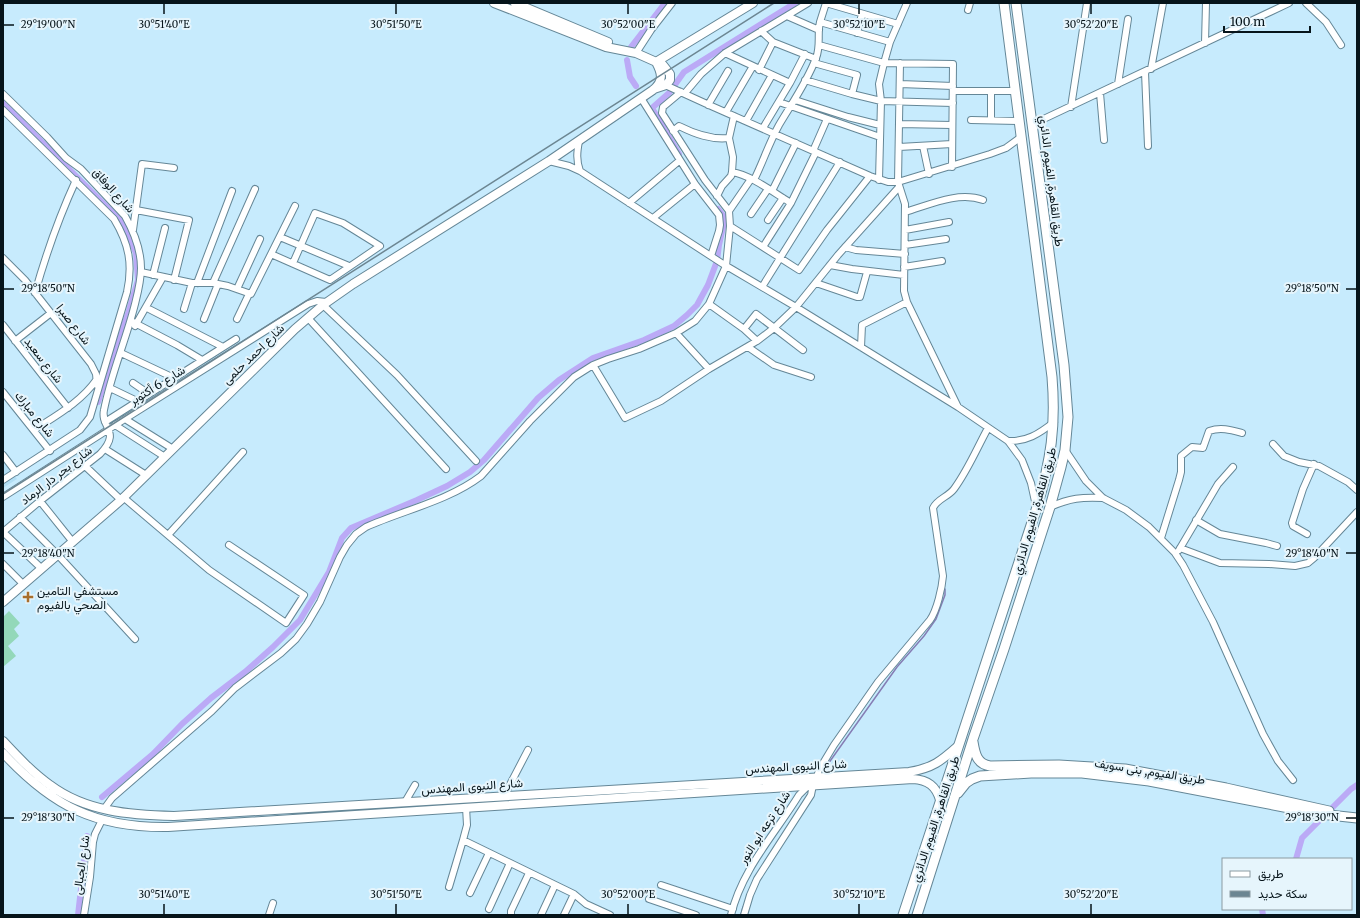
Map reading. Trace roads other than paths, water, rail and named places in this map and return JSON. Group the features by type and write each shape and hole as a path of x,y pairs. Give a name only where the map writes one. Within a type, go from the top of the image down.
{"highway":[{"name":"طريق القاهرة, الفيوم الدائري","path":"903,915 921,856 1037,507 1048,464 1054,422 1052,377 1004,3"},
{"name":"طريق القاهرة, الفيوم الدائري","path":"917,915 973,739 1050,507 1065,450 1068,403 1064,365 1016,3"},
{"path":"1038,269 1051,267"},
{"path":"991,645 1004,649"},
{"name":"طريق الفيوم, بنى سويف","path":"973,739 977,759 985,765 1104,767 1151,773 1322,808 1346,817"},
{"name":"طريق الفيوم, بنى سويف","path":"956,795 966,783 980,776 1031,773 1082,773 1149,781 1320,814 1357,818"},
{"path":"921,856 934,861"}],"main road":[{"path":"494,3 606,46 636,53 665,66 670,74 670,80 666,85"},
{"path":"515,3 545,14 609,42 621,50"},
{"path":"656,62 753,3"},
{"name":"شارع احمد حلمى","path":"3,601 122,499 308,318 325,304 353,284 549,161 653,90 666,85"},
{"name":"شارع النبوى المهندس","path":"3,741 27,766 51,786 80,802 104,809 143,815 174,816 504,796 920,780 932,784 936,788 940,800"},
{"name":"شارع النبوى المهندس","path":"3,753 32,782 53,798 71,808 102,820 148,827 247,822 466,807 817,777 909,772 922,770 931,766 940,761 958,746"},
{"path":"813,785 817,777"},
{"path":"246,812 245,817 247,822"},
{"path":"230,813 232,818 231,823"}],"street":[{"path":"636,53 651,30 672,3"},
{"path":"104,809 116,794 212,711 235,688 281,653 296,639 320,602 340,557 356,534 377,522 442,497 472,483 481,476 530,421 574,377 593,365 639,350 676,333 695,321 709,304 724,265 730,226 729,211 717,196 664,118 662,110 663,107 725,53 808,3"},
{"path":"729,211 752,180 815,61 819,50 818,30 826,3 898,24"},
{"path":"879,180 881,100 879,84 890,42 907,3"},
{"path":"968,10 970,3"},
{"path":"1071,107 1087,3"},
{"path":"1148,146 1148,70 1163,3"},
{"path":"1205,43 1206,3"},
{"path":"1033,124 1289,3"},
{"path":"1306,3 1326,22 1341,45"},
{"path":"857,33 862,14"},
{"path":"787,16 818,30"},
{"path":"1118,84 1128,19"},
{"path":"820,22 890,42"},
{"path":"761,32 774,42 804,54 815,61 857,75 852,94"},
{"path":"759,70 774,42"},
{"path":"819,45 884,63 953,64 952,167"},
{"path":"725,53 790,83"},
{"path":"763,128 790,83 804,54"},
{"path":"900,63 899,185 905,204 904,291 907,302 958,407"},
{"path":"726,112 752,66"},
{"path":"708,105 728,71"},
{"path":"746,121 772,75"},
{"path":"805,80 852,94 881,100 899,102 953,103"},
{"path":"900,84 991,91 1015,91"},
{"path":"666,85 879,180 899,185"},
{"path":"991,91 991,120"},
{"path":"1100,93 1104,140"},
{"name":"شارع الوفاق","path":"3,94 66,158 81,169 125,216 140,253 141,272 139,286 131,321 102,415 105,422"},
{"path":"641,98 679,161 719,215 720,225 712,257"},
{"path":"795,100 848,117 880,125"},
{"path":"779,102 880,137"},
{"name":"شارع الوفاق","path":"3,110 76,180 114,219 126,242 130,267 127,292 90,417 80,430 3,480"},
{"path":"717,196 722,186 731,176 732,172 733,157 729,138 734,116"},
{"path":"763,247 791,203 827,119"},
{"path":"971,120 1019,120"},
{"path":"899,124 952,125"},
{"path":"673,131 679,126 707,137 729,138"},
{"path":"593,365 625,418 661,401 709,368 748,347 774,328 796,307 899,185 1006,148 1021,137"},
{"path":"579,141 576,155 580,171"},
{"path":"751,214 770,190 796,143"},
{"path":"899,147 952,144"},
{"path":"923,146 929,174"},
{"path":"549,161 569,166 580,171 724,265 796,307 958,407 1008,441 1022,460 1031,484 1037,507"},
{"path":"629,203 679,161"},
{"path":"762,287 840,162"},
{"path":"132,231 142,164 174,168"},
{"path":"732,172 738,173 752,180 791,203"},
{"path":"730,226 799,270 827,230 870,176"},
{"path":"35,293 47,251 76,180"},
{"path":"654,218 695,184"},
{"path":"204,319 216,283 255,189"},
{"path":"184,309 232,191"},
{"path":"905,212 952,198 973,196 983,200"},
{"path":"768,220 783,198"},
{"path":"237,318 249,294 251,294 295,206"},
{"path":"136,210 189,220 174,280"},
{"path":"271,254 330,280 380,246 343,223 315,213 292,263"},
{"path":"905,230 949,222"},
{"path":"153,275 165,228"},
{"path":"280,237 349,266"},
{"path":"237,289 260,239"},
{"path":"905,245 946,239"},
{"path":"846,248 905,254"},
{"name":"شارع صبرا","path":"3,258 25,280 91,364 97,379 96,393"},
{"path":"904,267 942,261"},
{"path":"830,265 867,272 904,275"},
{"path":"141,272 194,283 216,283 249,294"},
{"path":"816,283 856,297 860,297 867,272"},
{"path":"127,334 137,325 163,277"},
{"name":"شارع 6 أكتوبر","path":"3,497 308,304 317,301 325,304"},
{"path":"861,347 862,325 907,302"},
{"path":"325,304 397,376 476,461"},
{"path":"709,304 757,341"},
{"path":"147,308 223,347"},
{"path":"15,341 51,313"},
{"path":"744,330 756,314 803,350"},
{"path":"308,318 446,470"},
{"path":"131,321 202,360"},
{"name":"شارع سعيد","path":"3,325 68,408"},
{"path":"676,333 709,368"},
{"name":"شارع 6 أكتوبر","path":"105,422 236,339"},
{"path":"748,347 774,365 810,377"},
{"path":"121,353 174,378"},
{"path":"34,430 68,408 86,393 97,379"},
{"path":"134,383 149,394"},
{"path":"110,388 137,401"},
{"name":"شارع مبارك","path":"3,392 50,450"},
{"path":"94,402 105,404"},
{"path":"125,419 173,449"},
{"path":"105,422 165,457"},
{"path":"1008,441 1030,438 1054,422"},
{"name":"شارع بحر دار الرماد","path":"3,532 105,449 112,427"},
{"path":"817,777 819,770 834,745 865,700 878,682 930,620 934,613 943,576 933,508 935,504 952,491 988,428"},
{"path":"1161,538 1179,480 1181,456 1192,447 1203,448 1210,431 1215,429 1224,429 1242,434"},
{"path":"1273,444 1284,456 1299,462 1314,464 1337,476 1357,490"},
{"path":"105,449 146,475"},
{"path":"1065,450 1080,473 1104,498 1126,510 1149,527 1161,538 1183,565 1214,622 1262,734 1278,761 1293,780"},
{"path":"168,534 243,452"},
{"path":"3,455 16,472"},
{"path":"1307,534 1293,526 1292,523 1303,489 1314,464"},
{"path":"85,466 122,499 168,534 209,570 286,623 304,595 229,544"},
{"path":"1175,554 1218,484 1233,467"},
{"path":"1050,507 1078,498 1104,498"},
{"path":"40,501 72,541"},
{"path":"1180,548 1220,563 1302,565 1308,563 1314,558 1357,512"},
{"path":"20,517 57,554 135,639"},
{"path":"1196,520 1220,534 1277,546"},
{"path":"3,532 41,568"},
{"path":"3,564 23,584"},
{"path":"504,796 528,750"},
{"name":"شارع ترعه ابو النور","path":"732,912 738,891 756,858 801,792 813,785"},
{"name":"شارع ترعه ابو النور","path":"744,915 757,879 811,795 813,785"},
{"path":"405,802 415,786"},
{"path":"449,887 464,840 467,825 466,807"},
{"name":"شارع الجبالى","path":"84,915 94,838 102,820"},
{"path":"464,840 510,864 574,894 586,904 610,915"},
{"path":"470,893 489,853"},
{"path":"489,909 510,864"},
{"path":"511,915 511,911 529,873"},
{"path":"541,915 555,885"},
{"path":"661,885 732,912"},
{"path":"564,915 574,894"},
{"path":"649,899 696,915"},
{"path":"269,915 273,904"}],"waterway":[{"path":"631,47 665,3"},
{"path":"679,154 652,108 669,93 684,72 795,3"},
{"path":"627,60 630,77 636,86"},
{"path":"3,103 124,224 136,253 138,280 98,402"},
{"path":"102,797 153,754 182,724 211,698 245,672 273,647 300,620 329,572 342,538 351,528 447,486 470,472 484,460 538,398 559,380 593,358 644,340 674,326 687,315 697,305 708,285 717,261 725,218 718,209"},
{"path":"828,764 897,667 924,636 936,619 945,595 945,589"},
{"path":"1296,858 1302,838 1351,789 1357,785"},
{"path":"78,915 87,836"},
{"path":"741,915 743,907"},
{"path":"1262,910 1263,915"}],"railway":[{"path":"3,494 774,3"}],"place":[{"name":"مستشفي التامين الصحي بالفيوم","path":"28,597"}]}
